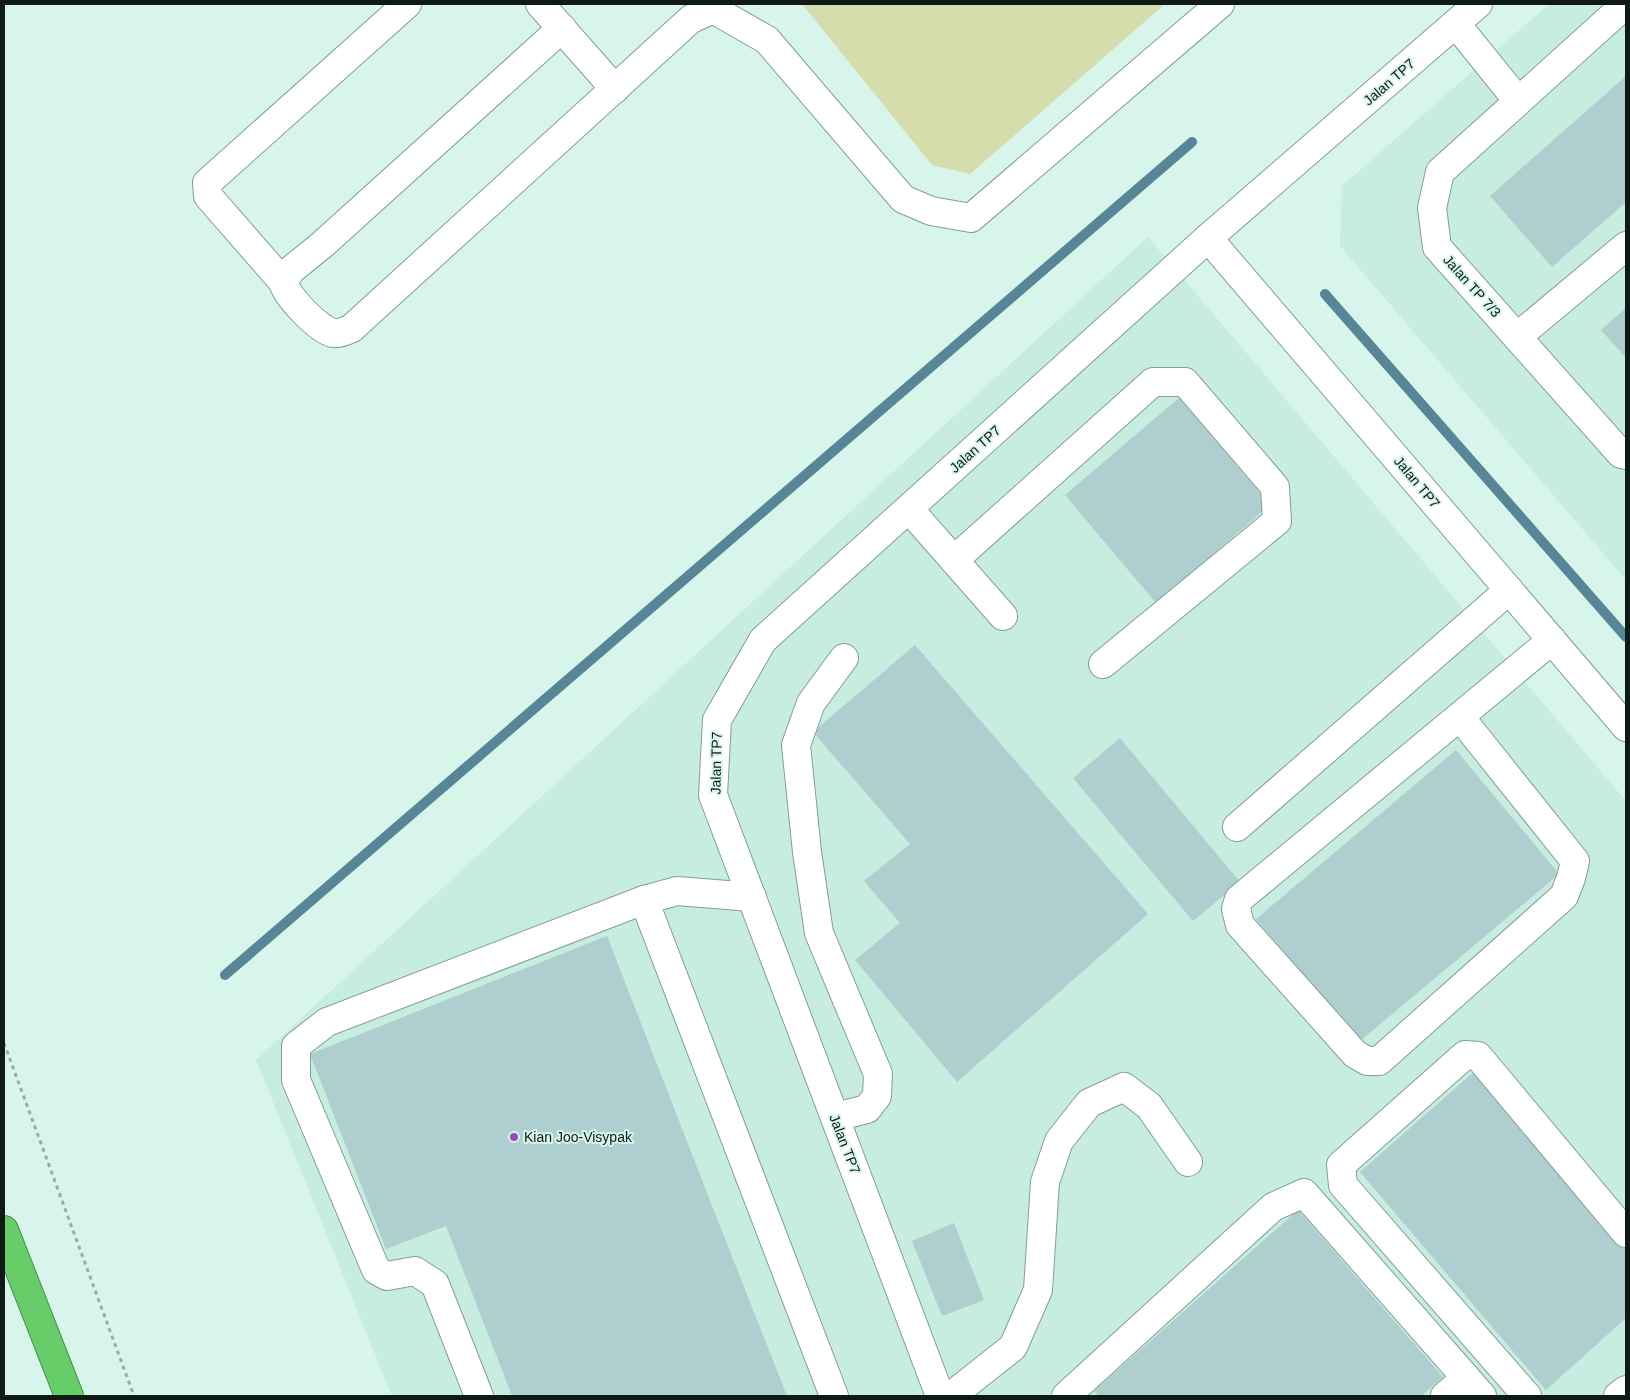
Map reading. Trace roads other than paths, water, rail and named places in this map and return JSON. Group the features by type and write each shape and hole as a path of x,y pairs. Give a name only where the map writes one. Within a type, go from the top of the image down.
{"highway":[{"path":"4,1230 69,1396"}],"street":[{"path":"407,4 207,183 208,196 283,282 285,289 300,308 323,328 333,333 341,333 352,328 691,19 713,9 767,40 903,199 931,211 971,218 1220,4"},
{"path":"540,4 615,89"},
{"name":"Jalan TP7","path":"940,1396 713,795 717,720 763,640 1208,238 1478,4"},
{"name":"Jalan TP 7/3","path":"1626,4 1440,172 1432,208 1437,247 1621,454 1626,455"},
{"path":"1456,24 1518,101"},
{"path":"283,282 291,270 323,244 562,28"},
{"name":"Jalan TP7","path":"1208,238 1626,727"},
{"path":"1517,337 1626,246"},
{"path":"954,560 1153,382 1185,382 1275,488 1277,521 1103,664"},
{"path":"909,509 1003,616"},
{"path":"1237,827 1509,590"},
{"path":"1460,717 1575,861 1571,878 1564,896 1379,1061 1367,1061 1355,1054 1240,925 1236,908 1239,899 1552,640"},
{"path":"835,1117 868,1109 877,1096 878,1074 819,933 807,852 796,745 811,703 844,658"},
{"path":"479,1396 435,1284 415,1271 387,1276 376,1270 296,1080 296,1046 327,1022 644,900 677,891 752,897"},
{"path":"644,900 834,1396"},
{"path":"1527,1396 1344,1185 1341,1165 1465,1055 1478,1056 1626,1233"},
{"path":"951,1396 1013,1347 1038,1290 1045,1182 1059,1141 1089,1103 1124,1087 1149,1106 1188,1162"},
{"path":"1066,1396 1273,1207 1304,1193 1474,1387 1445,1396"},
{"path":"1618,1396 1626,1390"}],"waterway":[{"path":"225,975 1192,142"},
{"path":"1325,294 1626,637"}],"place":[{"name":"Kian Joo-Visypak","path":"514,1137"}]}
